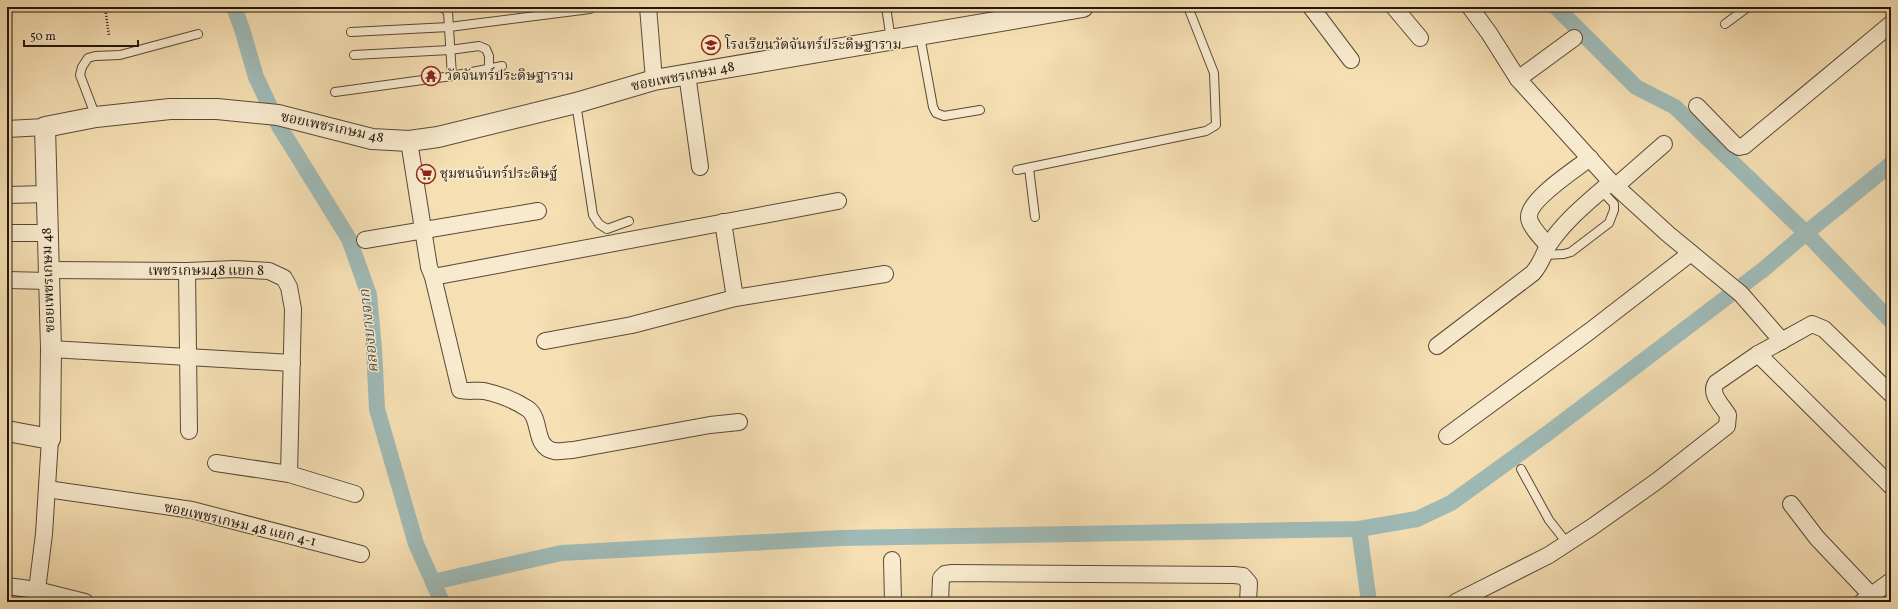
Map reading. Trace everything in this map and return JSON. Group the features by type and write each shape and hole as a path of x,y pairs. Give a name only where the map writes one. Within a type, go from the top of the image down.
{"street":[{"path":"648,7 654,80"},
{"name":"ซอยเพชรเกษม 48","path":"50,439 51,349 45,126 96,117 170,109 217,109 278,116 372,139 409,141 438,137 576,103 654,80 891,41 1083,7"},
{"path":"1311,7 1350,60"},
{"path":"1394,7 1420,38"},
{"path":"1470,7 1518,78 1590,158 1610,186 1735,288 1782,341"},
{"path":"1697,106 1734,144 1739,147 1744,146 1891,24"},
{"path":"1518,78 1574,38"},
{"path":"687,74 700,167"},
{"path":"7,129 45,126"},
{"path":"409,141 429,267 433,277 460,390 484,391 514,402 530,411 535,417 538,434 546,447 554,451 573,450 710,425 739,422"},
{"path":"1437,346 1533,273 1542,262 1546,251 1585,203 1610,186 1664,144"},
{"path":"1546,251 1529,220 1529,210 1537,199 1590,158"},
{"path":"7,195 46,194"},
{"path":"433,277 838,201"},
{"path":"365,240 538,211"},
{"path":"723,222 735,298"},
{"path":"7,233 48,233"},
{"path":"1447,436 1590,331 1691,253"},
{"name":"เพชรเกษม48 แยก 8","path":"7,280 49,275 235,269 269,271 284,278 289,287 293,309 289,474"},
{"path":"187,271 189,431"},
{"path":"545,342 632,325 735,298 885,274"},
{"path":"1456,602 1531,565 1567,543 1657,481 1726,426 1728,415 1713,393 1713,387 1729,372 1812,324 1818,325 1824,329 1891,394"},
{"path":"51,349 292,363"},
{"path":"1758,354 1891,486"},
{"path":"7,431 50,439 47,489 37,590"},
{"path":"216,463 289,474 355,494"},
{"name":"ซอยเพชรเกษม 48 แยก 4-1","path":"47,489 192,510 361,554"},
{"path":"1791,504 1817,538 1874,598 1891,581"},
{"path":"892,560 893,602"},
{"path":"940,602 941,578 945,574 952,573 1234,575 1243,576 1249,583 1248,602"},
{"path":"7,586 37,590 85,602"}],"lane":[{"path":"442,7 448,12 452,76"},
{"path":"886,7 891,41"},
{"path":"1017,170 1206,131 1216,125 1214,73 1188,7"},
{"path":"1725,24 1748,7"},
{"path":"351,32 448,27 542,11 590,9"},
{"path":"96,117 80,75 82,67 88,58 95,56 120,55 198,34"},
{"path":"920,36 933,107 936,113 944,116 980,110"},
{"path":"354,55 450,50 479,46 486,49 489,56 489,69"},
{"path":"335,92 452,76 502,66"},
{"path":"576,103 593,215 599,224 607,229 629,221"},
{"path":"1029,168 1035,217"},
{"path":"1546,251 1564,254 1572,252 1609,223 1614,210 1610,186"},
{"path":"1521,469 1549,520 1567,543"}],"path":[{"path":"105,7 109,36"}],"waterway":[{"name":"คลองบางจาก","path":"234,7 256,77 279,126 349,239 369,295 374,348 377,409 416,544 442,602"},
{"path":"1556,7 1636,87 1675,107 1806,233 1891,321"},
{"path":"433,582 561,553 841,538 1359,529 1417,519 1451,503 1548,433 1764,269 1891,164"},
{"path":"1359,529 1369,602"}],"place":[{"name":"โรงเรียนวัดจันทร์ประดิษฐาราม","path":"711,45"},
{"name":"วัดจันทร์ประดิษฐาราม","path":"431,76"},
{"name":"ชุมชนจันทร์ประดิษฐ์","path":"426,174"}]}
